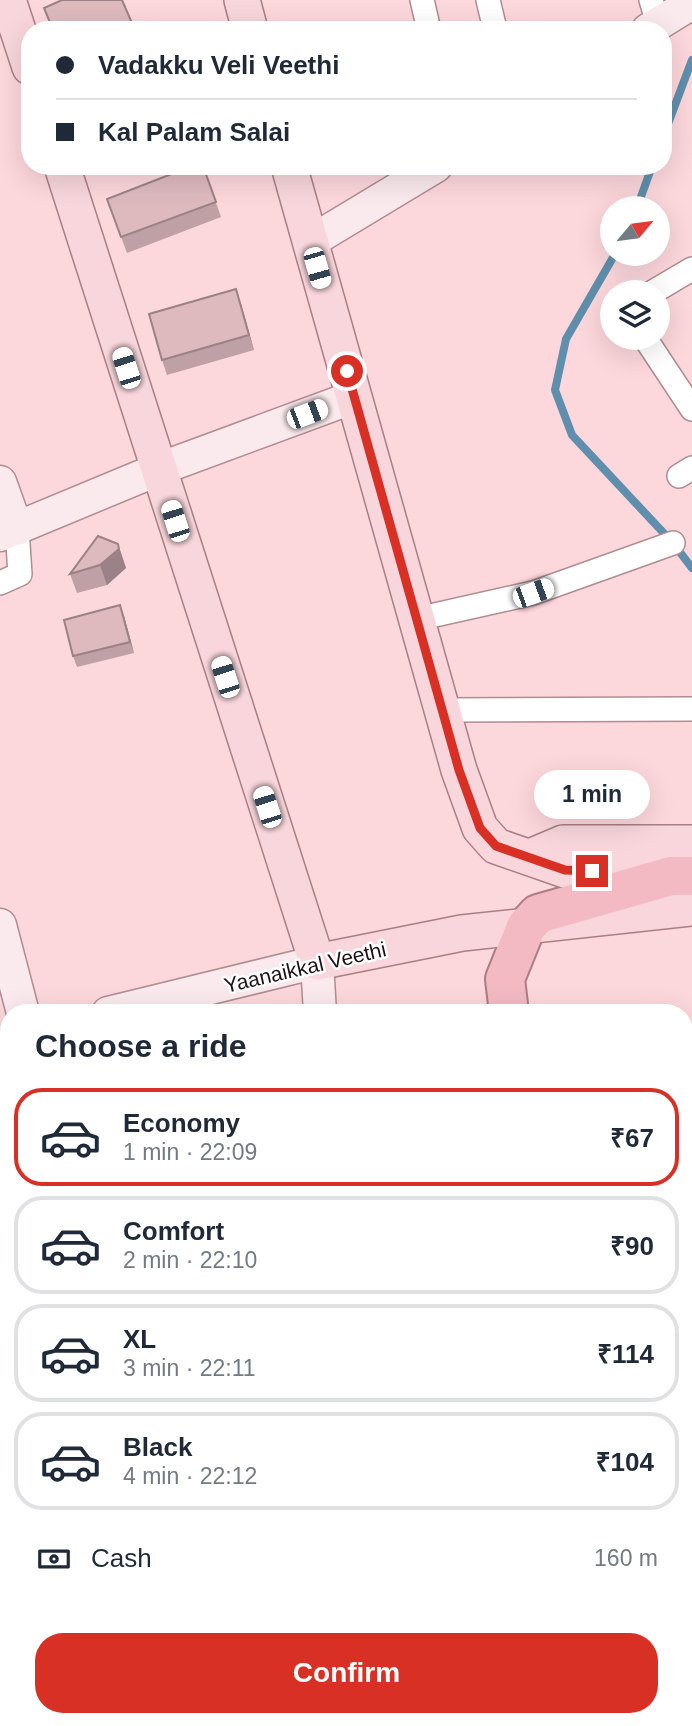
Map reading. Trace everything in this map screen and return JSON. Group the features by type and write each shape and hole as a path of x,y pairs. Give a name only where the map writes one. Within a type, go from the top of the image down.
{"highway":[{"path":"507,996 526,927 538,914 682,876"}],"main road":[{"path":"8,0 21,40"},
{"path":"242,0 248,21"},
{"path":"652,18 692,3"},
{"path":"65,175 317,962 319,1004"},
{"path":"291,175 459,770 480,828 496,846 565,870 682,876"},
{"path":"310,242 421,175"},
{"path":"0,482 8,532 159,469 354,397"},
{"path":"530,857 563,843 692,842"},
{"name":"Yaanaikkal Veethi","path":"145,1004 317,962 462,933 692,908"},
{"path":"0,925 21,1004"},
{"path":"462,933 489,949 507,996"}],"street":[{"path":"422,0 427,21"},
{"path":"488,0 493,21"},
{"path":"670,282 692,269"},
{"path":"653,350 692,409"},
{"path":"0,583 20,574 8,532"},
{"path":"417,619 533,593 673,543"},
{"path":"442,710 692,709"}],"building":[{"path":"62,0 122,0 131,21 49,21 44,8"},
{"path":"169,175 206,175 216,202 121,237 107,199"},
{"path":"236,289 249,335 162,360 149,314"},
{"path":"98,536 118,544 119,549 100,565 70,574"},
{"path":"120,605 130,642 73,656 64,620"}],"waterway":[{"path":"672,113 692,60"},
{"path":"641,196 649,175"},
{"path":"608,266 566,339 555,390 572,435 673,543 692,568"}],"route":[{"path":"347,371 459,770 480,828 496,846 565,870 592,871"}]}
